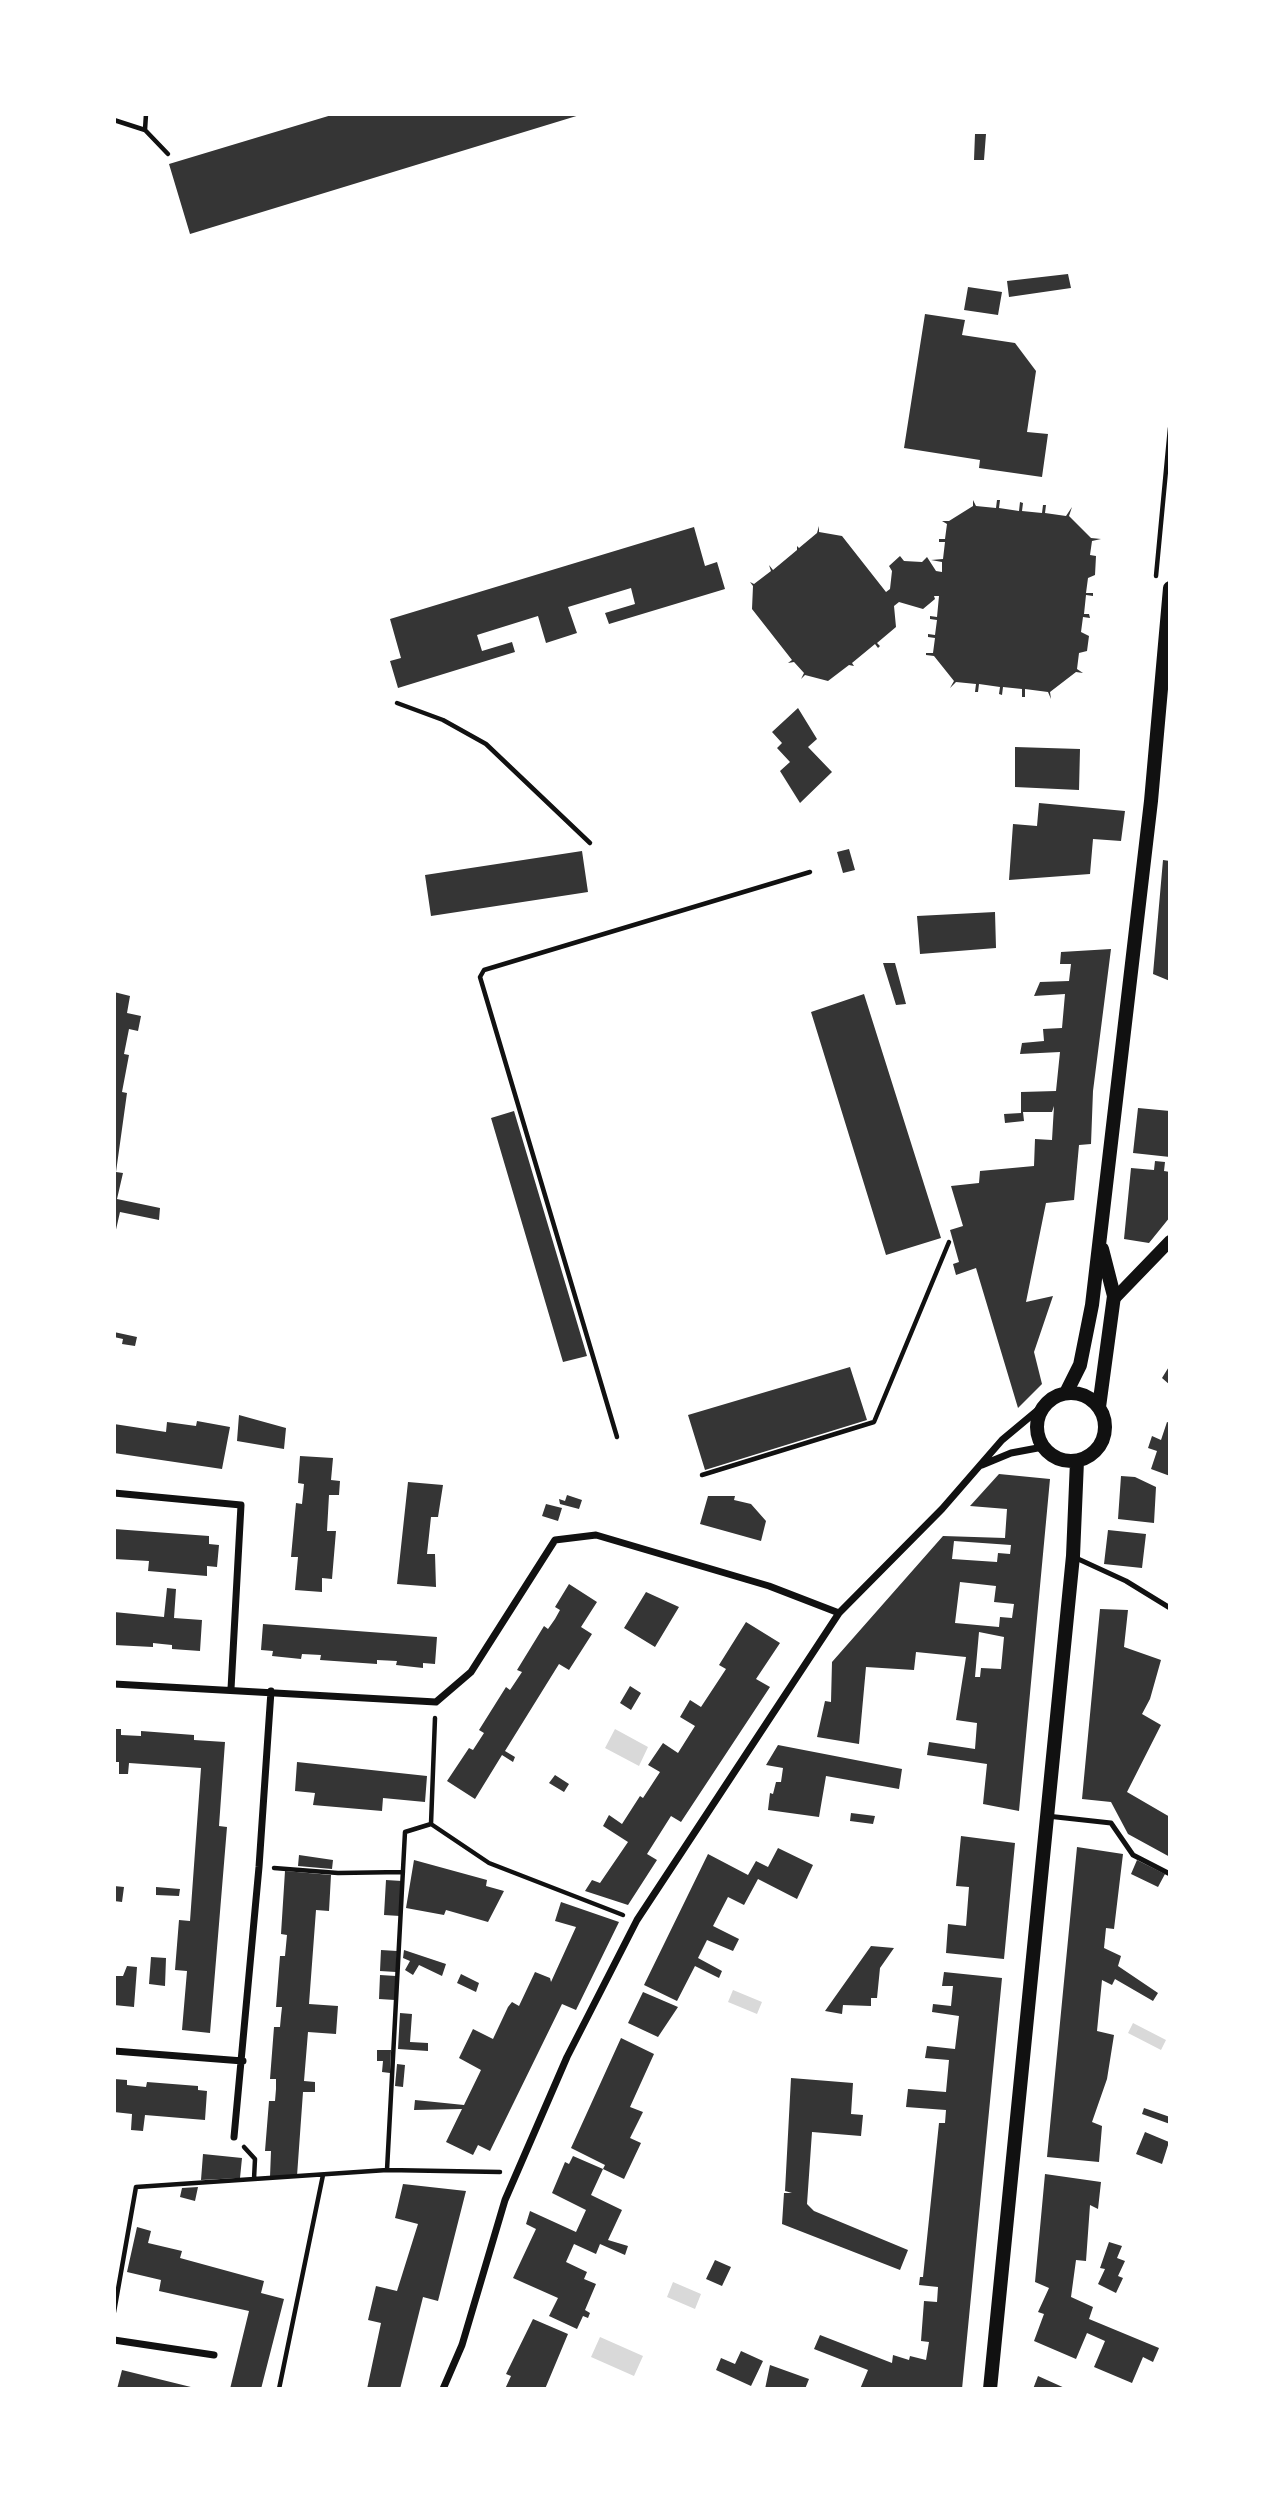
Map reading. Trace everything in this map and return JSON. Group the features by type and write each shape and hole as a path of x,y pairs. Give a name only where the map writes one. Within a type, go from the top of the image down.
{"main road":[{"path":"1099,1237 1113,1300 1099,1407 1105,1429 1102,1440 1088,1457 1077,1461 1058,1459 1043,1447 1037,1426 1044,1405 1066,1393 1080,1365 1092,1305 1099,1237 1166,678 1170,588"},
{"path":"1066,1393 1084,1395 1099,1407"},
{"path":"990,2389 1073,1556 1077,1461"}],"street":[{"path":"1113,1300 1170,1241"},
{"path":"443,2389 462,2345 505,2200 567,2057 637,1920 839,1613 942,1509 1002,1440 1044,1405"},
{"path":"978,1467 1010,1453 1043,1447"},
{"path":"114,1493 241,1505 231,1689"},
{"path":"114,1684 436,1702 471,1672 555,1540 596,1535 769,1586 839,1613"},
{"path":"234,2137 243,2061 271,1691"},
{"path":"114,2051 243,2061"},
{"path":"114,2340 214,2355"}],"lane":[{"path":"1073,1556 1126,1581 1170,1608"},
{"path":"1047,1816 1111,1823 1133,1855 1170,1874"}],"path":[{"path":"145,130 146,114"},
{"path":"114,120 145,130 168,154"},
{"path":"397,703 443,720 486,744 590,843"},
{"path":"617,1437 480,977 484,970 810,872"},
{"path":"702,1475 874,1422 949,1242"},
{"path":"431,1824 436,1702"},
{"path":"431,1824 489,1863 637,1920"},
{"path":"387,2171 405,1832 431,1824"},
{"path":"259,1867 338,1872 403,1872"},
{"path":"234,2137 256,2159 254,2179"},
{"path":"114,2312 136,2187 387,2171 517,2172"},
{"path":"279,2389 323,2175"}],"shaded area":[{"path":"615,1729 648,1747 639,1766 605,1748"},
{"path":"733,1990 762,2002 757,2014 728,2002"},
{"path":"1133,2023 1166,2040 1161,2050 1128,2033"},
{"path":"673,2282 701,2294 695,2309 667,2297"},
{"path":"600,2337 643,2356 634,2376 591,2357"}],"building":[{"path":"335,114 583,114 190,234 169,164"},
{"path":"975,134 986,134 984,160 974,160"},
{"path":"1068,274 1071,288 1009,297 1007,281"},
{"path":"968,287 1002,292 998,315 964,310"},
{"path":"925,314 965,320 962,335 1015,343 1036,371 1027,432 1048,434 1042,477 979,468 980,460 904,448"},
{"path":"973,500 976,506 996,508 997,500 1000,500 999,508 1019,511 1020,502 1023,503 1022,511 1042,513 1043,505 1046,505 1045,513 1066,516 1072,507 1069,516 1091,538 1101,539 1092,541 1090,555 1096,556 1095,575 1088,578 1086,593 1093,593 1093,596 1086,595 1084,614 1089,614 1090,618 1083,617 1081,632 1089,636 1087,651 1079,653 1077,669 1083,673 1076,672 1050,692 1051,699 1048,692 1025,689 1025,697 1022,697 1022,689 1003,687 1002,695 999,694 1000,687 979,684 978,692 975,692 976,684 956,682 950,688 954,681 934,656 926,655 933,653 935,638 928,637 928,634 935,635 937,620 930,619 930,616 937,617 939,596 934,596 935,599 923,609 899,602 894,606 896,627 877,643 880,646 878,648 875,644 852,663 854,666 849,665 828,681 805,675 801,679 804,673 794,662 788,663 792,660 752,609 753,586 750,582 754,584 771,571 769,565 773,570 797,550 797,546 799,548 817,533 819,526 819,532 842,536 886,592 890,589 892,571 889,566 900,556 904,561 922,562 927,557 936,571 942,572 942,562 931,560 943,559 945,542 939,542 939,539 945,539 947,524 942,521 949,521 973,506"},
{"path":"694,527 705,566 717,562 725,589 609,624 605,613 635,604 631,588 568,607 577,633 546,643 538,616 477,635 482,651 512,642 515,652 398,688 390,661 401,658 390,619"},
{"path":"798,708 817,739 808,747 832,772 800,803 780,771 790,762 777,748 782,743 772,732"},
{"path":"1015,747 1080,749 1079,790 1015,787"},
{"path":"1039,803 1125,811 1121,841 1093,839 1090,874 1009,880 1013,824 1037,826"},
{"path":"849,849 855,870 843,873 837,852"},
{"path":"582,851 588,892 431,916 425,875"},
{"path":"1163,860 1170,861 1170,981 1153,974"},
{"path":"995,912 996,948 920,954 917,916"},
{"path":"1111,949 1093,1091 1091,1144 1079,1145 1074,1200 1046,1203 1026,1302 1053,1296 1034,1352 1042,1384 1018,1408 976,1268 956,1275 953,1264 959,1262 950,1230 963,1226 951,1186 979,1183 980,1171 1034,1166 1035,1139 1052,1140 1054,1106 1052,1112 1023,1112 1024,1121 1005,1123 1004,1114 1021,1113 1021,1092 1056,1091 1060,1052 1020,1054 1022,1043 1044,1041 1043,1029 1062,1028 1065,994 1034,996 1040,982 1069,981 1071,964 1060,964 1061,952"},
{"path":"883,963 895,963 906,1004 896,1005"},
{"path":"114,992 130,996 127,1013 141,1016 138,1031 129,1029 124,1054 129,1055 122,1092 127,1093 116,1172 123,1173 117,1199 160,1208 159,1220 120,1212 115,1234"},
{"path":"864,994 941,1238 886,1255 811,1012"},
{"path":"1138,1108 1170,1111 1170,1157 1133,1153"},
{"path":"514,1111 587,1356 563,1362 491,1118"},
{"path":"1155,1161 1165,1162 1164,1171 1170,1172 1170,1217 1149,1243 1124,1239 1131,1168 1154,1170"},
{"path":"114,1332 137,1337 135,1346 122,1344 123,1339 114,1337"},
{"path":"1170,1365 1170,1385 1162,1378"},
{"path":"850,1367 867,1420 705,1470 688,1415"},
{"path":"239,1415 286,1428 284,1449 237,1441"},
{"path":"197,1421 230,1427 222,1469 114,1453 114,1424 166,1432 167,1422 196,1426"},
{"path":"1167,1422 1170,1423 1170,1476 1151,1469 1157,1451 1148,1448 1152,1436 1161,1440"},
{"path":"300,1456 333,1458 331,1480 340,1481 339,1495 329,1495 327,1531 336,1531 332,1579 322,1578 322,1592 295,1590 298,1557 291,1557 296,1503 302,1504 304,1484 298,1483"},
{"path":"999,1474 1050,1479 1019,1811 983,1804 987,1764 927,1755 929,1742 975,1749 977,1723 956,1720 966,1657 916,1652 914,1670 866,1667 859,1744 817,1737 825,1701 831,1702 832,1662 943,1536 1005,1538 1007,1509 970,1506","holes":["954,1541 1011,1545 1010,1554 998,1553 997,1562 952,1559","960,1582 996,1586 994,1602 1014,1604 1012,1618 1000,1617 999,1627 955,1623","979,1632 1004,1637 1001,1669 981,1668 980,1677 975,1677"]},
{"path":"1121,1476 1135,1477 1156,1487 1154,1523 1118,1519"},
{"path":"408,1482 443,1485 438,1517 431,1517 427,1554 435,1554 436,1587 397,1584"},
{"path":"567,1495 582,1500 579,1509 560,1504 559,1499 565,1501"},
{"path":"708,1496 735,1496 734,1500 751,1504 766,1521 761,1541 700,1524"},
{"path":"546,1504 562,1508 558,1521 542,1516"},
{"path":"114,1529 209,1536 209,1544 219,1545 217,1567 207,1566 207,1576 148,1571 149,1561 114,1559"},
{"path":"1108,1530 1146,1534 1142,1568 1104,1564"},
{"path":"569,1584 597,1602 581,1627 592,1634 569,1670 559,1664 505,1751 515,1757 513,1762 502,1755 475,1799 447,1781 469,1748 473,1750 484,1733 479,1730 506,1687 510,1690 522,1672 517,1670 544,1626 548,1629 555,1619 560,1610 555,1607"},
{"path":"167,1588 176,1589 174,1618 202,1620 200,1651 172,1649 172,1645 153,1643 153,1647 114,1645 114,1612 164,1617"},
{"path":"646,1592 679,1607 655,1647 624,1628"},
{"path":"1100,1609 1128,1610 1124,1647 1161,1660 1150,1699 1142,1714 1161,1725 1127,1792 1170,1817 1170,1857 1128,1834 1111,1802 1082,1799"},
{"path":"746,1622 780,1643 756,1679 770,1687 681,1822 671,1816 647,1854 657,1860 628,1905 585,1891 592,1880 600,1883 628,1842 603,1826 609,1815 622,1824 640,1796 643,1798 660,1772 648,1765 663,1743 678,1753 695,1726 680,1717 690,1700 701,1707 726,1669 719,1665"},
{"path":"263,1624 437,1637 435,1664 423,1663 423,1668 396,1665 397,1661 377,1660 377,1664 320,1660 321,1655 302,1654 301,1659 272,1656 273,1651 261,1650"},
{"path":"630,1686 641,1693 631,1710 620,1703"},
{"path":"114,1729 121,1729 121,1735 141,1736 141,1731 194,1735 194,1740 225,1742 219,1826 227,1827 210,2033 182,2030 187,1971 175,1970 179,1920 190,1921 201,1768 129,1763 128,1774 119,1774 119,1762 114,1762"},
{"path":"778,1745 902,1769 899,1789 826,1776 819,1817 768,1810 770,1793 773,1794 776,1782 781,1782 783,1768 766,1765"},
{"path":"297,1762 427,1776 425,1802 383,1798 382,1811 313,1805 315,1793 295,1791"},
{"path":"555,1775 569,1784 564,1792 549,1783"},
{"path":"851,1813 875,1816 873,1824 850,1821"},
{"path":"961,1836 1015,1843 1004,1959 946,1953 948,1924 966,1926 969,1887 956,1886"},
{"path":"1077,1847 1123,1854 1114,1929 1106,1928 1104,1948 1121,1956 1118,1966 1158,1993 1153,2001 1115,1979 1112,1985 1102,1980 1097,2031 1114,2035 1107,2079 1092,2122 1102,2126 1099,2162 1047,2157"},
{"path":"778,1848 813,1865 797,1899 758,1879 744,1905 728,1897 713,1926 739,1939 733,1951 707,1940 698,1958 722,1971 719,1978 695,1966 677,2001 644,1985 708,1854 748,1875 756,1861 768,1867"},
{"path":"299,1855 333,1860 332,1869 298,1866"},
{"path":"414,1860 487,1880 486,1886 504,1891 488,1922 446,1910 444,1915 406,1908"},
{"path":"1137,1860 1165,1874 1158,1887 1131,1874"},
{"path":"285,1871 331,1875 329,1911 316,1910 309,2004 338,2006 336,2034 308,2032 304,2081 315,2082 315,2092 303,2092 297,2176 270,2177 271,2151 265,2151 269,2101 275,2101 276,2089 276,2079 270,2079 274,2027 280,2027 282,2007 276,2007 280,1956 285,1956 287,1935 281,1934"},
{"path":"386,1880 402,1881 400,1916 384,1915"},
{"path":"114,1886 124,1887 122,1902 114,1901"},
{"path":"156,1887 180,1889 179,1896 156,1895"},
{"path":"561,1902 619,1922 576,2010 562,2004 490,2151 478,2145 473,2155 446,2142 462,2109 414,2110 415,2100 464,2105 481,2070 459,2058 473,2029 493,2039 508,2007 512,2002 519,2006 535,1972 550,1978 551,1982 576,1927 555,1921"},
{"path":"871,1946 894,1948 880,1968 877,1998 871,1998 871,2006 843,2005 842,2014 825,2011"},
{"path":"381,1950 397,1951 396,1972 380,1971"},
{"path":"404,1950 446,1964 442,1976 419,1965 413,1975 405,1970 410,1961 403,1958"},
{"path":"151,1957 166,1958 165,1986 149,1984"},
{"path":"127,1966 137,1967 134,2007 114,2005 114,1976 123,1976"},
{"path":"944,1972 1002,1978 962,2389 860,2389 868,2370 814,2349 820,2335 892,2363 893,2355 909,2360 910,2356 926,2360 929,2342 921,2341 924,2301 937,2302 938,2287 919,2285 920,2277 923,2277 939,2123 945,2123 946,2110 906,2107 908,2089 946,2092 949,2060 925,2058 927,2046 955,2049 959,2016 932,2012 933,2004 951,2006 953,1986 942,1986"},
{"path":"461,1974 479,1983 476,1992 457,1983"},
{"path":"380,1975 396,1976 395,2000 379,1999"},
{"path":"643,1992 678,2007 658,2037 628,2023"},
{"path":"400,2013 412,2014 410,2042 428,2043 428,2051 398,2049"},
{"path":"621,2038 654,2054 630,2107 643,2112 630,2138 641,2143 624,2179 603,2169 605,2165 571,2148"},
{"path":"377,2050 391,2050 390,2073 382,2072 383,2061 377,2061"},
{"path":"397,2064 405,2065 403,2087 395,2086"},
{"path":"791,2078 853,2083 851,2114 863,2115 861,2136 812,2132 807,2204 814,2211 908,2250 900,2270 782,2224 784,2193 792,2193 785,2191"},
{"path":"114,2079 127,2080 127,2085 146,2087 147,2082 198,2086 198,2090 207,2091 205,2120 145,2115 143,2131 131,2130 132,2114 114,2112"},
{"path":"1144,2108 1170,2117 1170,2124 1142,2114"},
{"path":"1145,2132 1169,2142 1162,2164 1136,2154"},
{"path":"203,2154 242,2158 240,2178 201,2180"},
{"path":"573,2156 603,2169 591,2195 622,2210 608,2240 628,2246 625,2255 600,2244 596,2254 574,2244 566,2262 587,2272 584,2279 596,2284 585,2310 590,2313 588,2318 583,2316 577,2329 549,2316 558,2298 513,2278 536,2229 526,2224 530,2211 576,2232 586,2210 552,2193 565,2162 569,2164"},
{"path":"1045,2174 1101,2182 1098,2209 1090,2205 1086,2261 1076,2260 1071,2297 1093,2307 1089,2319 1159,2348 1153,2362 1143,2357 1132,2383 1094,2367 1105,2341 1087,2333 1076,2359 1034,2341 1044,2314 1038,2312 1049,2288 1035,2282"},
{"path":"403,2184 466,2191 438,2301 423,2297 400,2389 367,2389 381,2323 368,2320 376,2286 397,2291 418,2224 395,2218"},
{"path":"198,2187 195,2201 180,2197 182,2188"},
{"path":"137,2227 151,2231 148,2243 182,2251 180,2258 264,2281 261,2293 284,2299 261,2389 230,2389 249,2311 159,2291 161,2280 127,2272"},
{"path":"1109,2242 1122,2246 1117,2258 1125,2261 1118,2276 1123,2278 1116,2293 1098,2284 1105,2269 1100,2268"},
{"path":"715,2260 731,2267 722,2286 706,2279"},
{"path":"533,2319 568,2334 545,2389 505,2389 511,2376 506,2374"},
{"path":"741,2351 763,2361 751,2386 716,2370 721,2358 735,2364"},
{"path":"770,2365 809,2379 805,2389 765,2389"},
{"path":"122,2370 195,2388 195,2389 117,2389"},
{"path":"1038,2376 1067,2389 1033,2389"}]}
